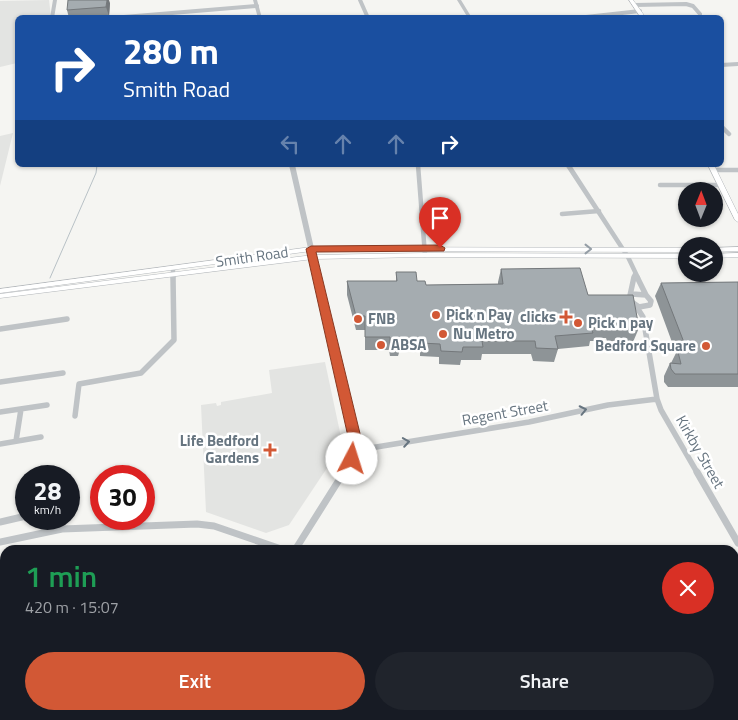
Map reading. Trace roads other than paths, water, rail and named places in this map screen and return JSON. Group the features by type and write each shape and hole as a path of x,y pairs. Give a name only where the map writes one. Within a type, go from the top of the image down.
{"main road":[{"path":"631,0 642,15"},
{"path":"713,168 720,182"},
{"path":"723,189 738,220"},
{"path":"723,250 738,248"},
{"name":"Smith Road","path":"0,296 311,249 628,257 678,256"},
{"name":"Smith Road","path":"0,290 313,257 425,251 678,250"},
{"path":"723,256 738,256"}],"street":[{"path":"256,0 259,15"},
{"path":"360,0 367,15"},
{"path":"459,0 468,15"},
{"path":"53,15 55,2"},
{"path":"635,5 686,4 693,6 700,14"},
{"path":"162,15 257,6"},
{"path":"608,15 640,12"},
{"path":"724,65 738,64"},
{"path":"724,129 730,134"},
{"path":"292,167 358,450 298,545"},
{"path":"418,167 425,251"},
{"path":"569,167 624,249 635,274 651,301 643,317"},
{"path":"713,168 738,170"},
{"path":"660,186 678,186"},
{"path":"562,214 599,212"},
{"path":"74,416 79,384 141,373 174,340 173,271"},
{"path":"635,274 632,294 629,300 636,306 643,317"},
{"path":"632,294 646,295"},
{"path":"636,306 648,306"},
{"name":"Kirkby Street","path":"643,317 657,399 661,410 738,543"},
{"path":"0,329 68,319"},
{"path":"0,382 63,373"},
{"name":"Regent Street","path":"358,450 529,422 608,405 657,399"},
{"path":"0,412 47,405"},
{"path":"16,441 21,409"},
{"path":"0,444 41,437"},
{"path":"0,522 15,519"},
{"path":"0,542 62,529 197,524 218,527 270,545"}],"waterway":[{"path":"50,278 96,173 97,167"}],"place":[{"name":"Pick n Pay","path":"436,315"},
{"name":"clicks","path":"566,317"},
{"name":"FNB","path":"358,319"},
{"name":"Pick n pay","path":"578,323"},
{"name":"Nu Metro","path":"443,334"},
{"name":"ABSA","path":"381,345"},
{"name":"Bedford Square","path":"706,346"},
{"name":"Life Bedford Gardens","path":"270,450"}]}
